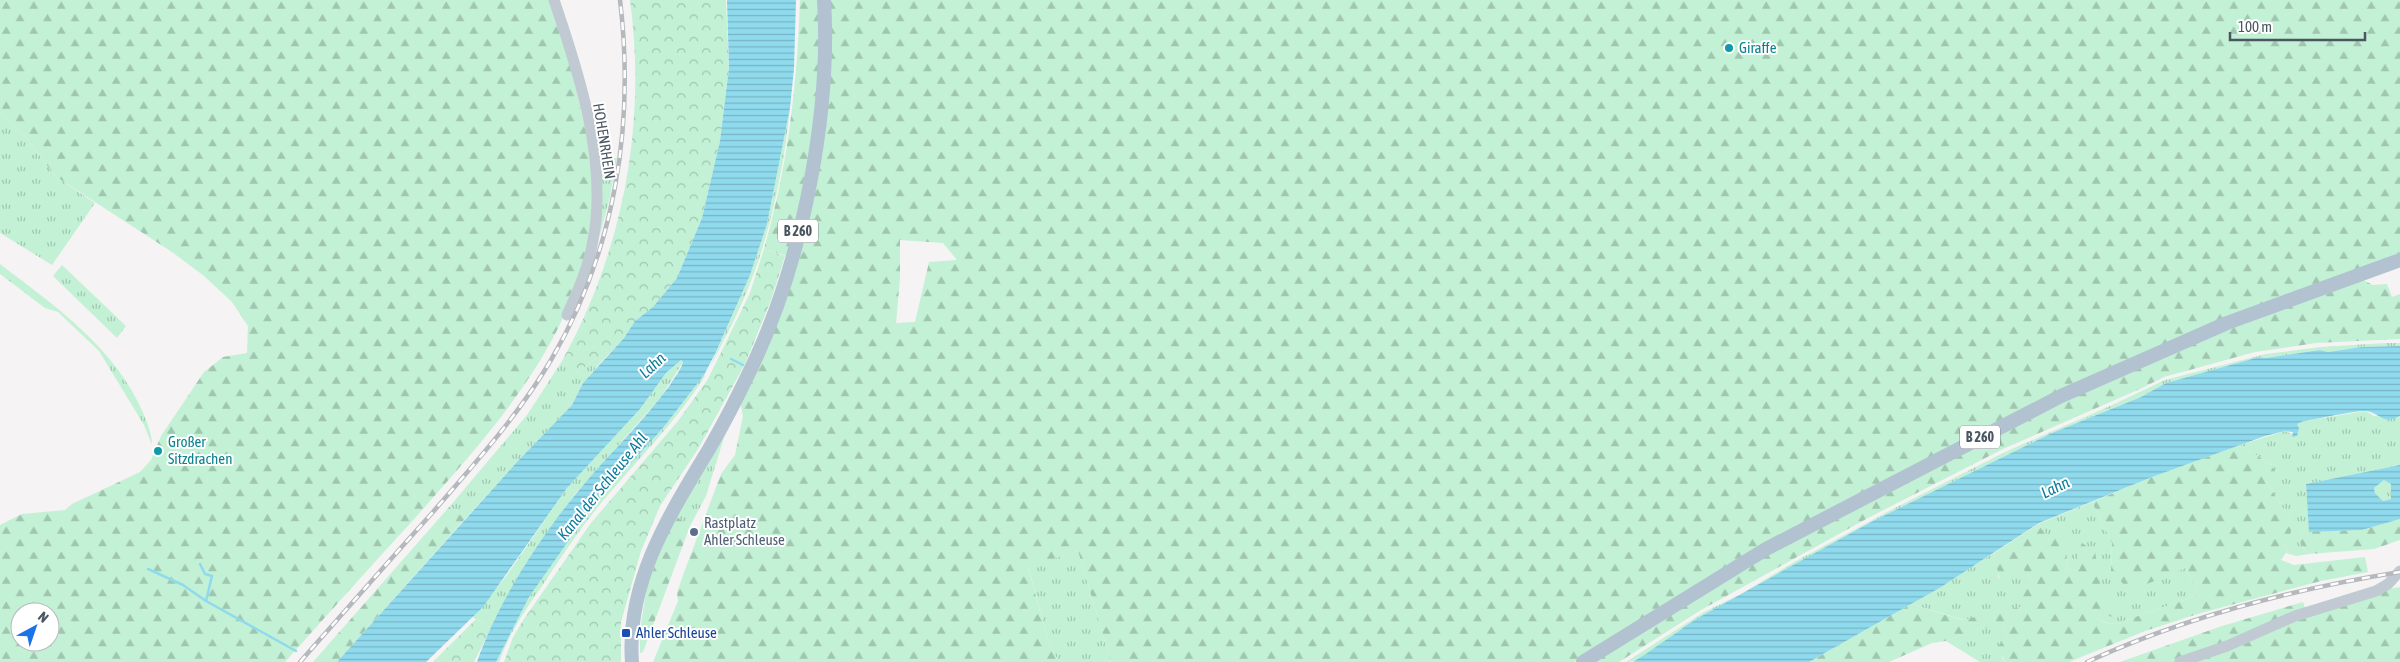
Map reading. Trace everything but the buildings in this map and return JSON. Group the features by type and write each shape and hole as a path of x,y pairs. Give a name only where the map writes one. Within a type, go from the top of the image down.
{"main road":[{"name":"B 260","path":"632,662 638,595 654,548 671,510 710,447 756,357 774,313 789,266 805,206 815,148 824,54 824,0"},
{"name":"B 260","path":"1583,662 1766,549 2061,396 2227,323 2400,260"}],"street":[{"name":"HOHENRHEIN","path":"554,0 575,67 593,146 597,178 593,240 576,296 567,315"},
{"path":"2180,662 2227,646 2295,616 2376,592 2397,574"}],"green space":[{"path":"0,0 549,0 564,44 576,89 591,157 594,180 590,230 579,278 561,322 538,365 510,405 480,444 285,662 0,662 0,525 22,514 65,510 72,504 140,472 151,460 161,436 204,372 223,357 247,353 248,326 232,302 204,276 172,252 55,176 25,136 0,113"},
{"path":"630,0 726,0 729,68 720,141 702,218 677,278 653,307 635,321 624,338 601,362 596,358 578,372 562,361 583,319 601,276 615,231 625,186 632,140 635,94"},
{"path":"800,0 818,0 819,65 808,161 787,256 764,249 779,187 790,126 794,95"},
{"path":"828,0 2400,0 2400,255 2228,318 1694,588 1574,662 1111,662 1078,551 1028,567 1049,644 1059,662 653,662 678,601 677,593 682,578 721,474 735,455 743,416 740,402 805,231","holes":["900,240 943,243 957,260 929,262 915,322 896,323 900,278"]},
{"path":"790,108 776,198 764,243 745,296 709,369 750,275 767,224"},
{"path":"0,113 25,136 55,176 95,203 52,265 0,233"},
{"path":"617,158 609,201 595,253 599,160"},
{"path":"764,249 785,256 771,300 745,364 698,449 660,506 641,551 621,622 621,662 504,662 513,637 524,619 591,523 678,421 708,379 750,293"},
{"path":"0,264 63,313 101,349 118,369 144,415 151,434 152,445 144,425 99,351 58,312 45,308 0,274"},
{"path":"62,265 126,326 117,338 53,276"},
{"path":"2361,279 2373,285 2387,284 2392,297 2400,294 2400,339 2316,343 2255,352 2164,377 2003,449 1868,518 1701,610 1619,662 1591,662 1779,546 1968,448 2167,352"},
{"path":"2400,343 2400,346 2361,347 2328,352 2320,350 2265,358 2259,357 2166,383 2141,397 2052,433 1871,522 1678,631 1640,659 1626,662 1704,612 1741,594 1796,561 1891,510 2005,452 2165,380 2266,354 2321,347"},
{"path":"596,358 601,362 583,383 572,405 465,519 450,506 527,415 562,361 578,372"},
{"path":"681,360 683,362 661,397 575,494 540,544 491,628 473,617 507,575 567,488 640,409 666,373"},
{"path":"704,375 680,411 597,508 575,537 524,613 499,662 496,662 529,597 596,502 663,428"},
{"path":"2366,411 2374,416 2397,418 2400,416 2400,465 2306,484 2309,526 2304,527 2301,532 2303,548 2309,554 2296,556 2286,553 2289,548 2282,544 2292,522 2266,481 2272,465 2240,445 2285,431 2297,436 2297,424 2304,421"},
{"path":"725,434 706,496 690,526 674,515"},
{"path":"2240,445 2272,465 2276,475 2266,481 2292,522 2290,538 2282,544 2289,548 2281,560 2294,565 2365,557 2368,572 2321,581 2201,613 2145,631 2069,662 2005,662 1998,646 2008,636 2003,623 1995,626 1990,614 2024,606 2031,607 2031,599 2020,600 2018,589 2023,580 2031,579 2023,569 2016,573 2012,579 2002,583 1994,553 2038,524 2049,540 2057,536 2074,536 2064,548 2067,554 2066,570 2080,569 2077,554 2082,543 2095,552 2102,592 2101,598 2118,609 2114,618 2101,612 2098,619 2106,623 2115,624 2199,595 2186,568 2130,591 2111,571 2112,543 2092,502 2152,477"},
{"path":"2384,480 2392,484 2391,499 2383,501 2375,493 2374,488"},
{"path":"2092,502 2112,543 2111,571 2186,568 2199,595 2115,624 2098,619 2101,605 2093,587 2080,569 2066,570 2067,554 2063,548 2074,536 2049,540 2038,524"},
{"path":"450,506 465,519 337,662 313,662"},
{"path":"674,515 690,526 643,652 640,653 640,630 647,586"},
{"path":"2400,519 2400,540 2374,549 2309,554 2303,548 2300,541 2304,527 2309,526 2309,531 2362,530"},
{"path":"1078,551 1111,662 1059,662 1049,644 1028,566"},
{"path":"1994,553 1999,565 1998,578 2012,579 2016,573 2024,568 2031,580 2031,607 2003,623 2008,636 2002,658 2005,662 1980,662 1946,641 1987,627 1911,604"},
{"path":"2400,587 2400,662 2120,662 2222,626 2303,602 2308,616"},
{"path":"1911,604 1962,620 1980,616 1988,627 1946,641 1932,643 1889,662 1809,662"},
{"path":"476,619 491,628 474,662 433,662"}],"water":[{"path":"727,0 796,0 794,68 790,108 767,224 750,275 704,375 663,428 596,502 529,597 496,662 477,662 495,618 519,574 546,533 575,495 648,413 670,385 682,365 683,362 681,360 666,373 640,409 567,488 483,607 426,662 337,662 517,462 572,405 583,383 624,338 635,321 653,307 677,278 702,218 720,141 729,68"},
{"name":"Lahn","path":"2400,346 2400,416 2386,419 2372,412 2362,411 2304,421 2297,424 2299,428 2297,436 2292,437 2293,432 2285,431 2265,436 2152,477 2039,523 1941,587 1809,662 1633,662 1698,618 1871,522 2052,433 2141,397 2166,383 2259,357 2265,358 2320,350 2328,352 2361,347"},
{"path":"2400,465 2400,519 2362,530 2309,532 2306,484","holes":["2384,480 2391,484 2391,499 2383,501 2375,493 2374,488"]}],"waterway":[{"path":"731,359 743,365"},
{"path":"200,564 205,574 212,576 206,601"},
{"path":"148,569 183,585 206,601 296,651"}],"railway":[{"path":"300,662 495,439 538,381 573,318 591,275 605,231 615,186 622,140 625,94 620,0"},
{"path":"2087,662 2162,631 2240,606 2320,587 2400,572"}],"place":[{"name":"Giraffe","path":"1729,48"},
{"name":"Großer Sitzdrachen","path":"158,451"},
{"name":"Rastplatz Ahler Schleuse","path":"694,532"},
{"name":"Ahler Schleuse","path":"626,633"}],"water label":[{"name":"Kanal der Schleuse Ahl","path":"602,486"}]}
